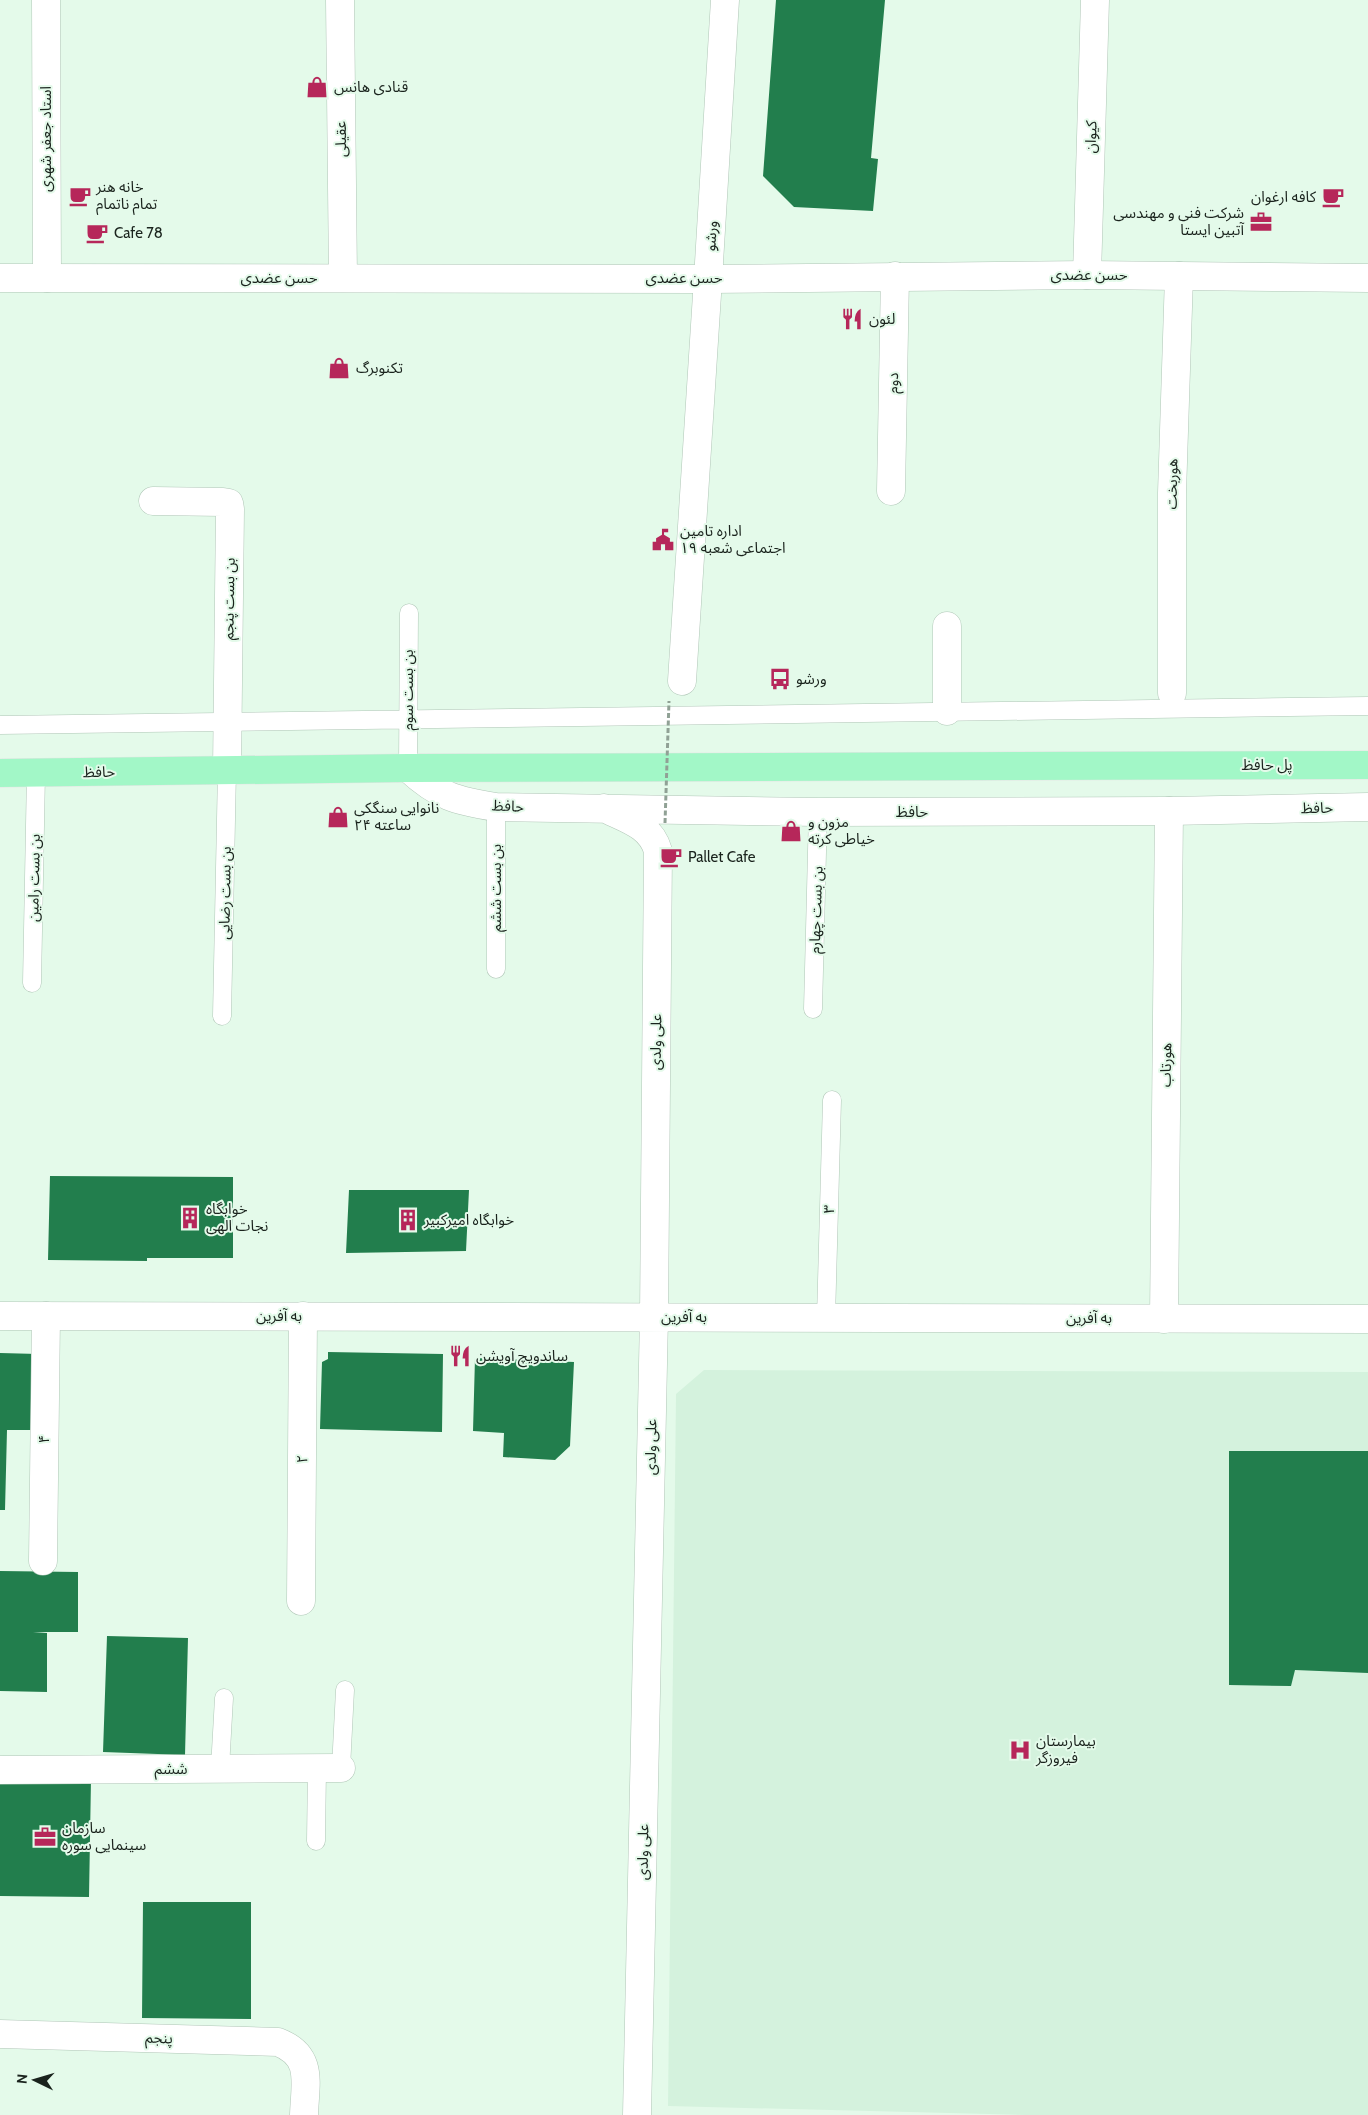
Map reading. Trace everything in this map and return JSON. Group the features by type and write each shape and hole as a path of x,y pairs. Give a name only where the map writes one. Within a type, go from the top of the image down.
{"main road":[{"name":"حافظ","path":"0,773 408,768 1166,765"},
{"name":"پل حافظ","path":"1166,765 1368,765"}],"street":[{"name":"استاد جعفر شهری","path":"46,0 47,278"},
{"name":"عقیلی","path":"340,0 342,278"},
{"name":"ورشو","path":"676,691 708,279 725,0"},
{"name":"کیوان","path":"1087,275 1095,0"},
{"name":"حسن عضدی","path":"0,278 708,279 1087,275 1368,278"},
{"name":"دوم","path":"892,490 895,276"},
{"name":"هوربخت","path":"1172,693 1172,492 1179,276"},
{"name":"بن بست پنجم","path":"153,501 229,503 227,770"},
{"path":"947,626 947,711"},
{"name":"حافظ","path":"408,768 424,783 448,798 496,807 818,812 1169,811 1368,807"},
{"name":"علی ولدی","path":"604,808 643,827 656,841 658,851 654,1317 637,2115"},
{"name":"هورتاب","path":"1164,1319 1169,811"},
{"name":"به آفرین","path":"0,1316 1368,1319"},
{"name":"۴","path":"43,1562 46,1316"},
{"name":"۲","path":"301,1601 303,1316"},
{"name":"ششم","path":"0,1770 329,1768"},
{"name":"پنجم","path":"0,2034 278,2042 297,2052 305,2068 304,2115"}],"lane":[{"name":"بن بست سوم","path":"408,768 409,613"},
{"path":"0,725 1368,706"},
{"name":"بن بست رضایی","path":"222,1016 227,770"},
{"name":"بن بست رامین","path":"32,982 36,773"},
{"name":"بن بست ششم","path":"496,807 496,969"},
{"name":"بن بست چهارم","path":"813,1009 818,812"},
{"name":"۳","path":"826,1318 832,1100"},
{"path":"316,1842 344,1690"},
{"path":"220,1768 224,1698"}],"path":[{"path":"665,823 676,691"}],"shaded area":[{"name":"بیمارستان فیروزگر","path":"704,1370 1368,1372 1368,2115 1026,2115 668,2106 676,1394"}],"building":[{"path":"776,0 885,0 871,158 878,159 873,211 794,207 763,176"},
{"path":"50,1176 233,1177 233,1258 147,1258 147,1261 48,1260"},
{"name":"خوابگاه امیرکبیر","path":"349,1190 469,1190 466,1251 346,1253"},
{"path":"328,1352 443,1354 442,1432 320,1429 322,1362 328,1359"},
{"path":"0,1353 38,1354 37,1430 7,1430 5,1510 0,1510"},
{"path":"475,1358 574,1362 570,1446 555,1460 503,1457 504,1433 473,1431"},
{"path":"1229,1451 1368,1451 1368,1673 1295,1670 1291,1686 1229,1685"},
{"path":"0,1571 78,1572 78,1632 33,1632 47,1633 47,1692 0,1691"},
{"path":"107,1636 188,1638 185,1755 103,1752"},
{"name":"سازمان سینمایی سوره","path":"0,1778 91,1779 89,1897 0,1896"},
{"path":"143,1902 251,1902 251,2019 142,2018"}],"place":[{"name":"قنادی هانس","path":"317,87"},
{"name":"خانه هنر تمام ناتمام","path":"80,196"},
{"name":"کافه ارغوان","path":"1333,197"},
{"name":"شرکت فنی و مهندسی آتبین ایستا","path":"1261,222"},
{"name":"Cafe 78","path":"97,233"},
{"name":"لئون","path":"852,319"},
{"name":"تکنوبرگ","path":"339,368"},
{"name":"اداره تامین اجتماعی شعبه ۱۹","path":"663,540"},
{"name":"ورشو","path":"780,679"},
{"name":"نانوایی سنگکی ۲۴ ساعته","path":"338,817"},
{"name":"مزون و خیاطی کرته","path":"791,831"},
{"name":"Pallet Cafe","path":"671,857"},
{"name":"خوابگاه نجات الهی","path":"190,1218"},
{"name":"خوابگاه امیرکبیر","path":"408,1220"},
{"name":"ساندویچ آویشن","path":"460,1356"},
{"name":"بیمارستان فیروزگر","path":"1020,1750"},
{"name":"سازمان سینمایی سوره","path":"45,1837"}]}
